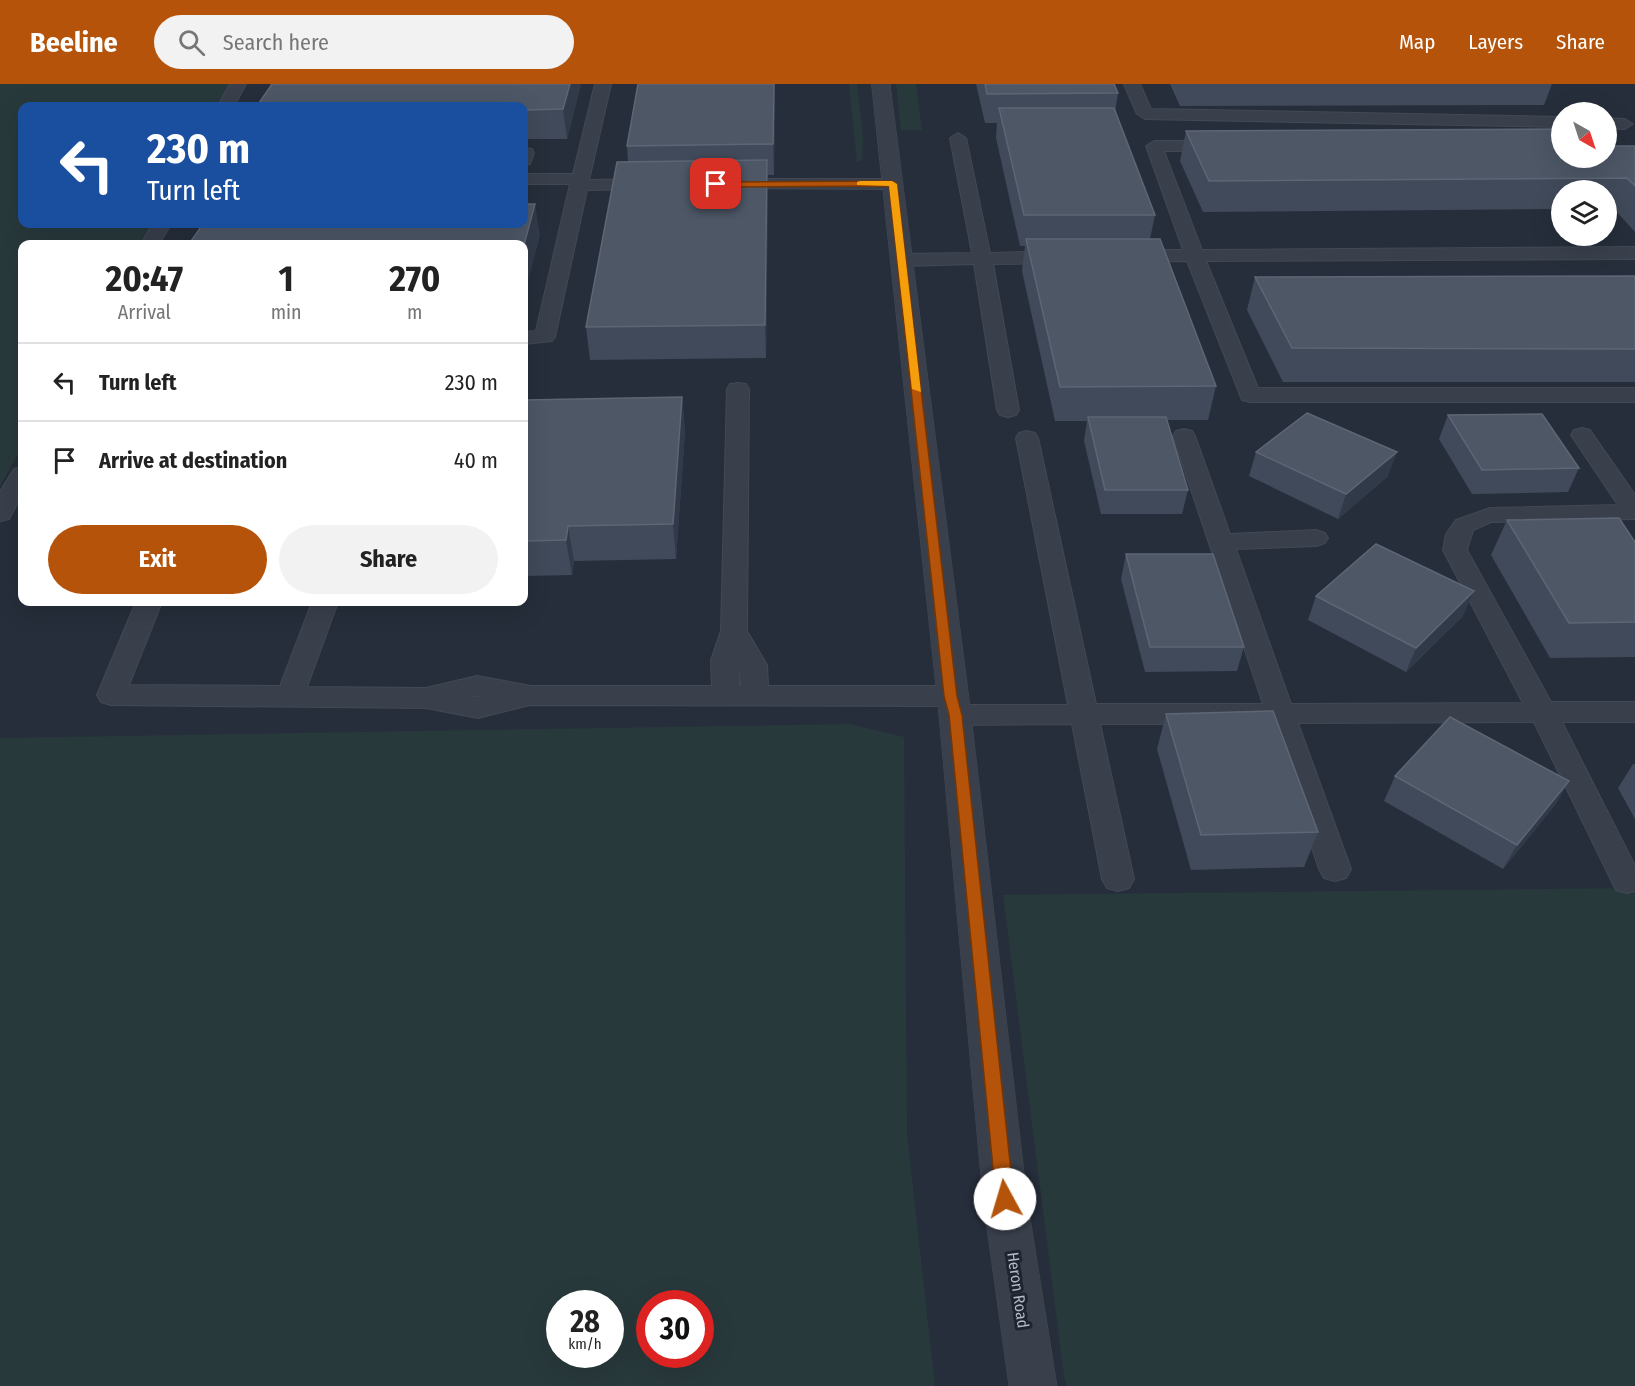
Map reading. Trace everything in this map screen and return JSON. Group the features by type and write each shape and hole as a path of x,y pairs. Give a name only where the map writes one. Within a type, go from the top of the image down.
{"street":[{"name":"Heron Road","path":"881,84 953,705 1005,1199 1033,1386"}],"lane":[{"path":"228,102 238,84"},
{"path":"528,338 545,337 603,84"},
{"path":"1132,84 1145,114 1551,122"},
{"path":"1617,124 1625,124"},
{"path":"958,138 982,258 1008,410"},
{"path":"1238,146 1154,146 1194,255 1251,395 1635,395"},
{"path":"528,179 670,184"},
{"path":"716,184 892,184"},
{"path":"1111,256 1635,253"},
{"path":"902,260 1076,257"},
{"path":"726,696 725,660 734,631 738,389"},
{"path":"1582,435 1635,512"},
{"path":"1184,436 1335,869"},
{"path":"1027,438 1118,879"},
{"path":"0,514 18,481"},
{"path":"1627,881 1543,713 1455,550 1458,531 1467,521 1490,515 1635,512"},
{"path":"1220,542 1316,538"},
{"path":"147,606 111,695 426,698 478,708 531,696 755,696 953,705 1085,716 1635,712"},
{"path":"291,696 325,606"},
{"path":"734,631 753,665 755,696"}],"shaded area":[{"path":"0,84 231,84 221,102 18,102 18,228 153,228 146,240 18,240 18,454 0,486"},
{"path":"849,84 857,84 863,138 862,160 857,162"},
{"path":"896,84 916,84 922,130 901,130"},
{"path":"849,724 904,737 907,1134 935,1386 0,1386 0,738"},
{"path":"1635,888 1635,1386 1067,1386 1003,895"}],"building":[{"path":"272,84 570,84 563,109 528,110 528,102 260,102"},
{"path":"638,84 774,84 773,144 627,146"},
{"path":"985,84 1114,84 1118,93 987,94"},
{"path":"999,108 1114,108 1155,215 1024,215"},
{"path":"1551,129 1551,168 1617,168 1617,146 1635,146 1635,186 1627,178 1209,181 1186,131"},
{"path":"767,160 765,325 586,327 617,162"},
{"path":"528,204 535,204 525,240 192,240 200,228 528,228"},
{"path":"1026,239 1160,239 1216,386 1060,387"},
{"path":"1635,276 1635,349 1292,348 1255,277"},
{"path":"682,397 673,524 568,526 566,540 528,541 528,400"},
{"path":"1307,413 1397,452 1346,494 1256,452"},
{"path":"1542,414 1579,468 1482,470 1448,415"},
{"path":"1088,417 1166,417 1188,490 1105,490"},
{"path":"1619,518 1635,542 1635,622 1569,623 1507,520"},
{"path":"1376,544 1474,591 1416,648 1316,596"},
{"path":"1126,554 1213,554 1244,647 1150,647"},
{"path":"1273,711 1318,832 1201,835 1166,714"},
{"path":"1450,717 1569,781 1517,845 1395,776"}],"slow traffic":[{"path":"860,184 892,184 917,389"}],"route":[{"path":"716,184 892,184 955,715 1005,1199"}]}
